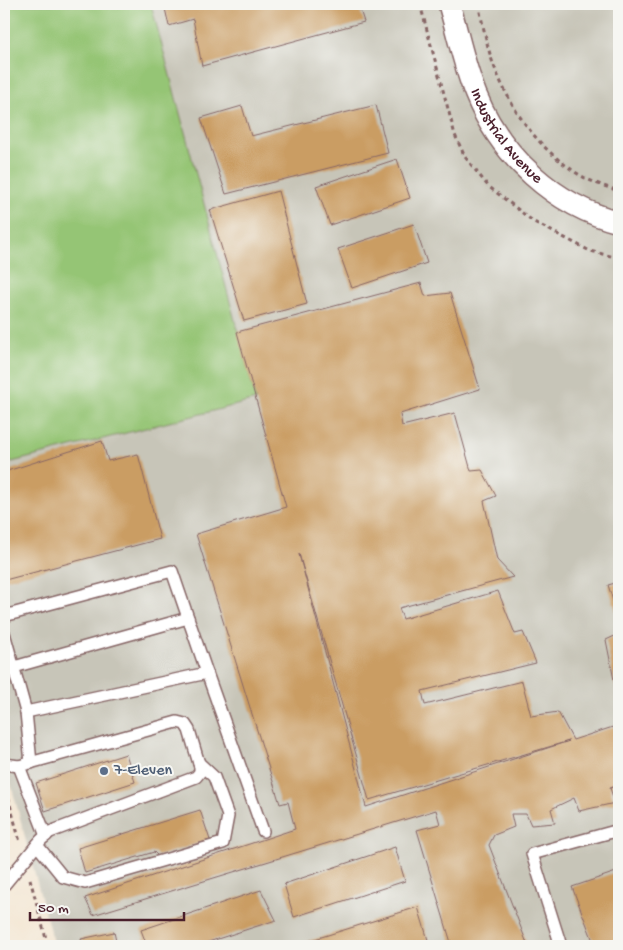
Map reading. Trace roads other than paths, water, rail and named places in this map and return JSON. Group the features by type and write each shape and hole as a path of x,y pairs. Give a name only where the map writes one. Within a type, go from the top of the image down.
{"street":[{"name":"Industrial Avenue","path":"449,4 477,96 492,127 509,151 527,171 561,196 585,210 619,222"}],"lane":[{"path":"4,616 172,571 263,831"},
{"path":"14,667 188,618"},
{"path":"4,633 26,712 25,764 46,836"},
{"path":"26,712 207,673"},
{"path":"4,764 25,764 177,722 185,724 189,730 200,772 196,777 50,832 4,885"},
{"path":"37,845 63,877 85,883 223,843 228,816 214,777 199,763"},
{"path":"561,946 532,854 619,830"}],"place":[{"name":"7-Eleven","path":"104,771"}]}
